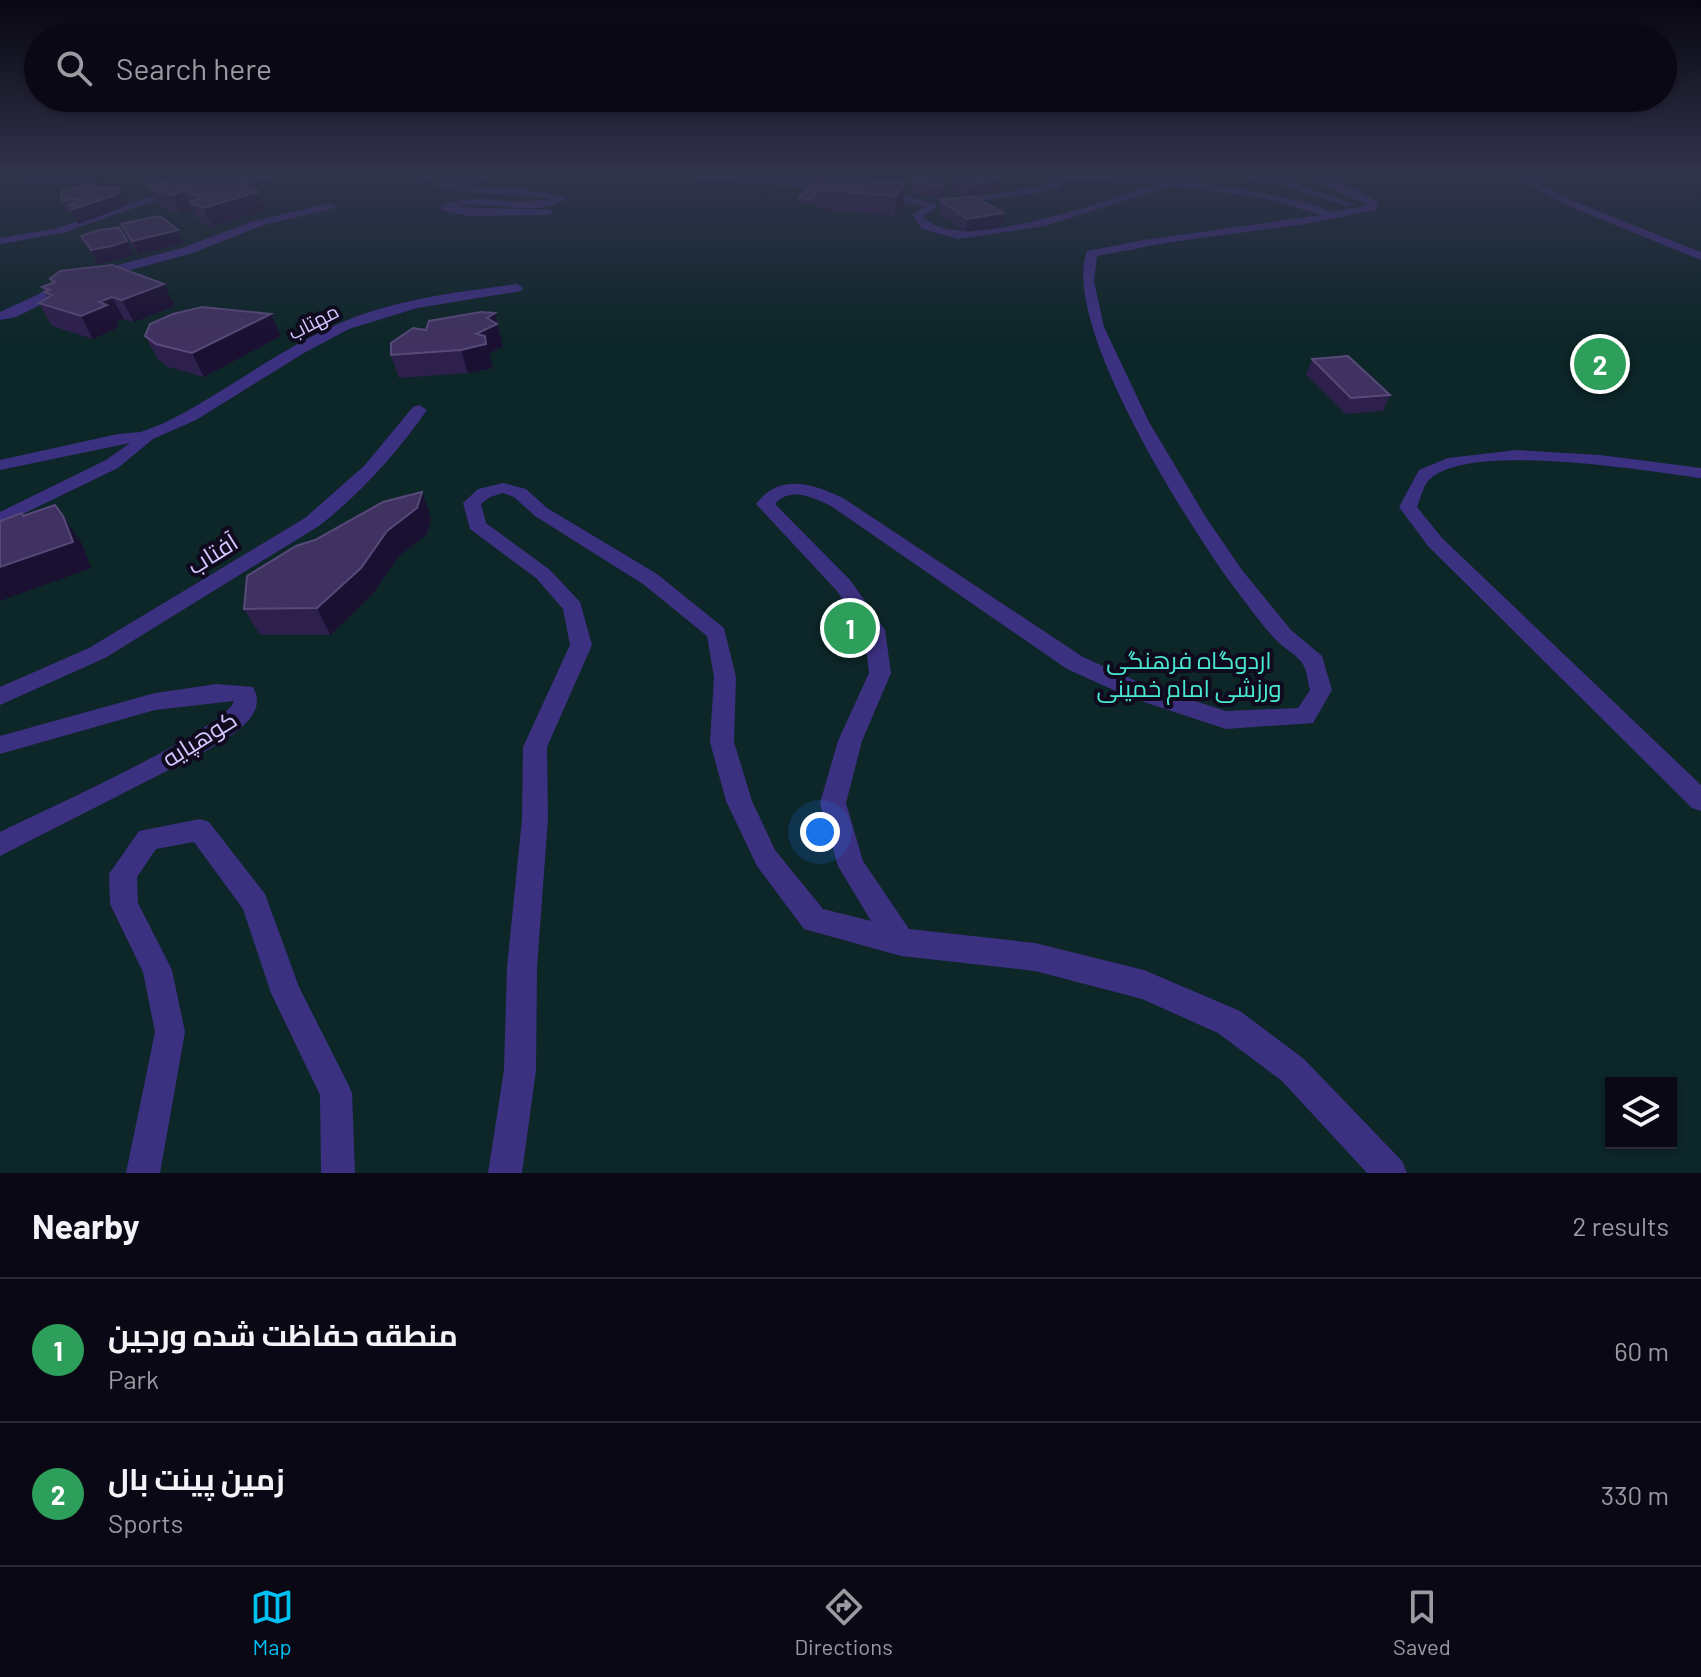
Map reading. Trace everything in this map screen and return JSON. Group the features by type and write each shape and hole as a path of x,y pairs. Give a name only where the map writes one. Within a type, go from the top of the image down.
{"street":[{"path":"0,241 66,229"},
{"path":"0,332 4,313 84,278 186,251 242,229"},
{"path":"932,229 958,236 1008,229"},
{"path":"901,942 851,866 833,803 850,741 880,673 874,630 844,586 765,504 775,493 806,488 837,502 1075,663 1137,691 1226,720 1305,717 1321,690 1314,662 1284,635 1235,574 1162,459 1141,422 1097,327 1088,281 1091,254 1241,229"},
{"path":"1633,229 1701,256"},
{"name":"مهتاب","path":"144,437 196,415 308,345 347,325 402,307 517,288"},
{"name":"آفتاب","path":"0,697 97,653 312,522 354,487 390,450 419,410"},
{"path":"0,465 118,439 144,437 145,440 112,464 0,519"},
{"path":"1701,473 1609,461 1525,455 1452,460 1423,475 1408,507 1435,542 1701,801"},
{"path":"505,1173 520,1070 522,967 535,819 535,747 581,645 573,607 543,574 477,525 472,503 484,493 503,488 520,493 541,512 650,579 717,633 725,677 722,742 739,801 766,858 814,920 901,942 1035,957 1144,985 1229,1022 1293,1070 1390,1173"},
{"name":"کوهپایه","path":"0,745 178,697 228,692 245,693 247,701 244,710 228,726 198,744 0,845"},
{"path":"143,1173 170,1032 157,970 124,904 123,874 148,839 200,830 255,903 286,993 336,1093 338,1173"}],"green space":[{"name":"اردوگاه فرهنگی ورزشی امام خمینی","path":"0,229 1701,229 1701,1173 0,1173"}],"building":[{"path":"120,229 127,241 91,250 81,236"},
{"path":"124,229 178,230 132,241"},
{"path":"112,265 164,284 122,300 112,297 99,302 107,305 81,316 39,303 52,295 44,292 50,290 42,287 55,282 50,279 60,271"},
{"path":"202,307 271,314 192,353 156,344 145,336 150,324"},
{"path":"481,312 495,313 487,318 497,324 476,334 485,336 486,344 461,350 391,355 391,343 413,328 426,330 429,321"},
{"path":"1348,356 1390,395 1351,398 1312,359"},
{"path":"422,492 417,508 387,531 361,568 317,608 244,609 247,576 296,546 315,540 383,502"},
{"path":"55,505 73,542 0,567 0,521"}],"place":[{"name":"زمین پینت بال","path":"1600,364"},
{"name":"منطقه حفاظت شده ورجین","path":"850,628"}]}
